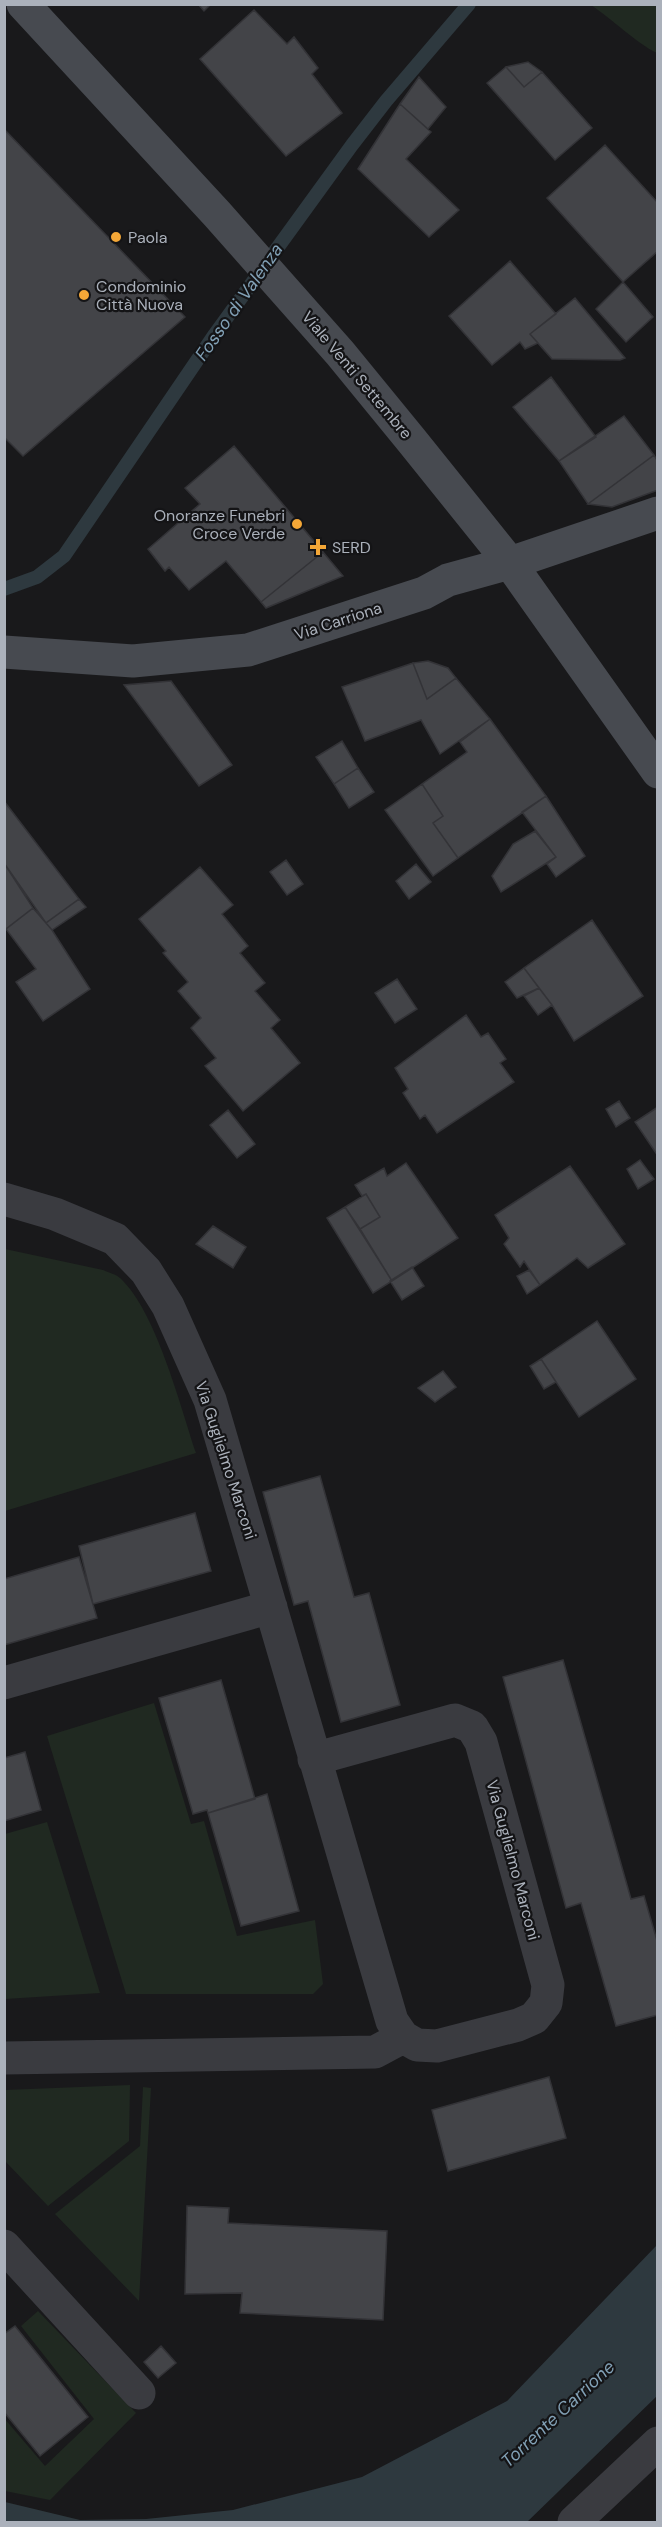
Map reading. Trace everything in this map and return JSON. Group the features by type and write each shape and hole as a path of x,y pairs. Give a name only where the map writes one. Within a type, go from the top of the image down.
{"main road":[{"name":"Viale Venti Settembre","path":"23,4 217,214 303,311 412,441 510,563 657,772"},
{"name":"Via Carriona","path":"4,652 133,661 248,650 424,593 448,580 510,563 657,513"}],"street":[{"name":"Via Guglielmo Marconi","path":"4,1199 55,1214 116,1239 146,1271 168,1306 210,1400 314,1759 392,2021 403,2037 417,2045 437,2046 518,2025 534,2018 546,2003 548,1985 481,1742 472,1727 455,1720 314,1759"},
{"path":"4,1683 271,1607"},
{"path":"4,2058 375,2052 403,2037"},
{"path":"4,2246 139,2393"},
{"path":"574,2523 657,2443"}],"shaded area":[{"path":"591,5 657,5 657,53 641,43"},
{"path":"5,1249 103,1270 120,1278 133,1293 156,1335 196,1453 5,1511"},
{"path":"154,1703 191,1824 204,1821 237,1936 315,1920 323,1984 313,1994 126,1994 47,1736"},
{"path":"47,1822 100,1993 5,1999 5,1834"},
{"path":"130,2085 129,2141 48,2206 5,2161 5,2090"},
{"path":"143,2087 151,2088 139,2301 55,2214 140,2146"},
{"path":"38,2311 136,2413 50,2500 5,2491 4,2418 45,2466 94,2419 21,2326"}],"water":[{"name":"Torrente Carrione","path":"657,2245 657,2396 527,2522 5,2522 5,2502 80,2520 146,2519 233,2510 362,2477 507,2401"}],"building":[{"path":"198,4 211,4 204,11"},
{"path":"254,10 287,44 294,37 318,68 312,74 342,113 286,156 200,59"},
{"path":"528,62 542,72 524,87 506,67"},
{"path":"506,67 524,87 542,72 592,128 555,160 487,83"},
{"path":"419,77 446,107 428,129 400,104"},
{"path":"400,104 431,132 406,159 459,210 429,237 358,169"},
{"name":"Condominio Città Nuova","path":"4,129 185,317 23,456 4,437"},
{"path":"605,145 658,203 658,251 623,282 547,198"},
{"path":"510,261 556,314 530,334 538,343 525,349 520,342 492,365 449,316"},
{"path":"623,282 653,317 626,342 596,309"},
{"path":"575,298 625,358 620,360 552,359 530,334"},
{"path":"551,377 596,437 559,461 513,407"},
{"path":"624,416 654,455 588,504 559,461"},
{"path":"234,446 323,552 261,602 226,561 189,590 169,567 165,571 148,549 200,504 185,488"},
{"path":"654,455 658,462 658,490 612,507 588,504"},
{"path":"323,552 343,576 266,608 261,602"},
{"path":"428,661 448,668 456,678 427,699 413,663"},
{"path":"413,663 427,699 456,678 490,719 440,754 421,720 365,741 342,687"},
{"path":"171,681 232,765 199,786 124,685"},
{"path":"490,719 546,796 458,858 433,823 443,816 422,784 467,752 460,742"},
{"path":"342,741 358,768 334,784 316,757"},
{"path":"358,768 374,792 349,808 334,784"},
{"path":"422,784 443,816 433,823 458,858 433,876 385,810"},
{"path":"546,796 585,856 556,877 547,864 556,857 522,812"},
{"path":"4,801 79,899 46,923 4,863"},
{"path":"535,831 556,857 501,892 492,876 513,844"},
{"path":"286,860 303,884 287,895 270,872"},
{"path":"4,863 33,908 6,929 4,927"},
{"path":"416,864 431,882 409,899 396,881"},
{"path":"200,867 233,905 222,914 248,946 240,953 265,983 255,991 280,1020 271,1028 300,1063 243,1111 205,1066 216,1058 191,1028 201,1018 178,991 188,982 163,953 166,951 139,919"},
{"path":"79,899 86,907 52,930 46,923"},
{"path":"33,908 52,930 90,989 43,1021 16,982 36,969 6,929"},
{"path":"592,920 643,996 574,1041 552,1005 524,968"},
{"path":"524,968 539,988 517,998 505,982"},
{"path":"397,979 417,1009 395,1023 375,993"},
{"path":"539,988 552,1005 538,1015 524,996"},
{"path":"466,1015 481,1037 488,1033 506,1059 500,1063 514,1082 437,1133 425,1115 420,1119 403,1093 408,1089 395,1068"},
{"path":"619,1101 630,1118 616,1127 606,1109"},
{"path":"658,1107 658,1156 635,1122"},
{"path":"228,1110 255,1144 237,1158 210,1125"},
{"path":"640,1160 654,1179 638,1189 627,1169"},
{"path":"406,1163 458,1238 392,1281 360,1229 380,1217 366,1194 362,1196 355,1185 384,1168 387,1176"},
{"path":"570,1166 625,1244 588,1268 577,1258 540,1285 524,1261 520,1267 504,1244 509,1238 495,1215"},
{"path":"366,1194 380,1217 360,1229 345,1207"},
{"path":"345,1207 392,1281 373,1293 327,1218"},
{"path":"213,1226 246,1247 233,1268 196,1244"},
{"path":"412,1267 424,1286 402,1300 390,1281"},
{"path":"529,1270 540,1285 527,1294 517,1276"},
{"path":"597,1321 636,1379 579,1417 541,1359"},
{"path":"541,1359 556,1382 544,1389 530,1366"},
{"path":"443,1371 456,1387 435,1402 418,1388"},
{"path":"320,1476 354,1597 369,1593 400,1705 341,1722 308,1601 294,1605 263,1492"},
{"path":"195,1513 211,1571 93,1604 79,1546"},
{"path":"79,1557 97,1618 4,1645 4,1579"},
{"path":"563,1660 631,1899 644,1896 658,1944 658,2015 616,2026 581,1903 566,1908 503,1677"},
{"path":"221,1680 255,1799 208,1813 207,1810 193,1814 159,1698"},
{"path":"25,1752 41,1810 4,1821 4,1758"},
{"path":"267,1794 299,1911 241,1926 208,1813"},
{"path":"549,2077 566,2138 448,2171 432,2110"},
{"path":"187,2206 229,2208 228,2223 387,2231 383,2320 240,2313 242,2293 185,2294"},
{"path":"15,2326 88,2417 40,2456 4,2412 4,2334"},
{"path":"161,2346 176,2363 158,2378 144,2362"}],"waterway":[{"name":"Fosso di Valenza","path":"4,589 37,577 64,556 215,334 352,145 386,101 469,4"}],"place":[{"name":"Paola","path":"116,237"},
{"name":"Condominio Città Nuova","path":"84,295"},
{"name":"Onoranze Funebri Croce Verde","path":"297,524"},
{"name":"SERD","path":"318,547"}]}
